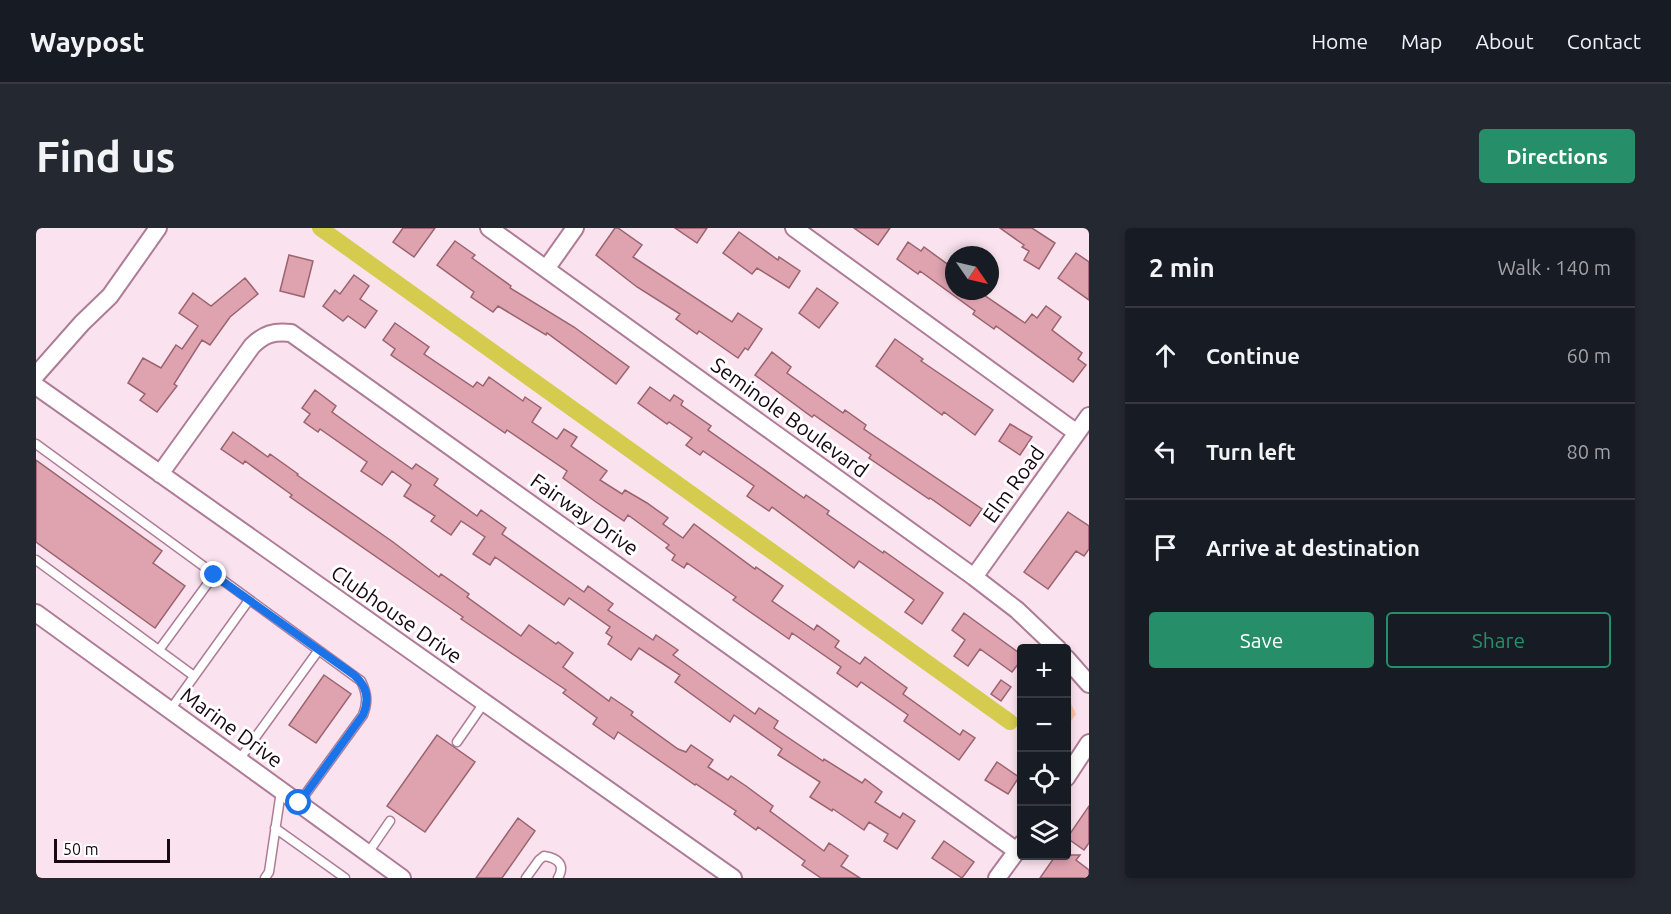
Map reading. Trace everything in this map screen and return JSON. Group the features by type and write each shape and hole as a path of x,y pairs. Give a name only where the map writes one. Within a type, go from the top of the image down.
{"street":[{"path":"36,375 82,323 110,296 158,228"},
{"name":"Seminole Boulevard","path":"489,228 974,577 1017,610 1054,644"},
{"path":"546,269 575,228"},
{"path":"794,228 1077,433"},
{"name":"Fairway Drive","path":"160,474 252,346 269,333 291,333 1017,847"},
{"name":"Clubhouse Drive","path":"36,386 733,878"},
{"name":"Elm Road","path":"974,577 1089,416"},
{"name":"Marine Drive","path":"36,613 402,878"},
{"path":"1071,664 1089,684"},
{"path":"1071,770 1089,743"},
{"path":"997,878 1017,851"}],"lane":[{"path":"36,444 361,681 367,698 363,715 299,803"},
{"path":"36,560 194,676"},
{"path":"159,650 214,575"},
{"path":"170,710 249,600"},
{"path":"239,760 318,651"},
{"path":"456,741 484,703"},
{"path":"265,878 268,872 281,790"},
{"path":"368,853 390,820"},
{"path":"275,828 345,878"},
{"path":"526,878 538,860 544,856 552,857 561,867 562,871 558,878"}],"shaded area":[{"path":"1071,703 1076,714 1071,721"}],"building":[{"path":"403,228 435,228 414,257 393,242"},
{"path":"615,228 642,245 633,257 732,322 738,313 762,329 748,350 745,348 738,358 699,331 697,334 676,319 680,314 637,287 596,255"},
{"path":"675,228 707,228 697,243"},
{"path":"854,228 890,228 878,245"},
{"path":"1000,228 1032,228 1055,243 1039,269 1024,260 1029,251 1022,247 1024,245"},
{"path":"739,232 778,260 779,257 800,271 789,288 757,268 752,274 723,253"},
{"path":"455,241 475,255 472,258 511,286 510,288 574,327 629,367 616,384 547,333 546,335 498,306 493,312 471,297 474,292 437,265"},
{"path":"908,242 921,251 924,247 945,262 945,289 920,271 918,274 897,259"},
{"path":"1076,253 1089,262 1089,300 1058,278"},
{"path":"289,255 313,261 304,297 280,291"},
{"path":"354,275 369,286 360,299 377,311 365,328 348,316 343,321 323,306 335,290 340,294"},
{"path":"245,278 258,294 230,317 210,345 202,340 174,384 177,386 157,412 140,400 145,394 128,383 143,358 161,368 176,345 182,349 198,326 179,313 193,293 211,306"},
{"path":"817,288 838,303 819,328 799,313"},
{"path":"960,300 991,300 1025,323 1032,314 1037,318 1046,306 1061,317 1052,330 1082,353 1078,359 1086,365 1073,382 996,326 994,329 973,314 975,311"},
{"path":"395,323 429,347 424,354 473,387 477,382 483,386 489,377 523,401 525,397 541,408 532,422 557,439 564,429 577,437 571,446 607,471 600,480 622,494 625,490 647,503 668,518 663,524 683,538 694,524 755,569 756,567 783,586 772,601 814,630 817,625 839,641 835,647 860,664 865,657 907,688 903,694 960,735 963,730 975,738 959,760 904,721 908,715 861,682 857,687 837,673 841,667 792,633 789,639 733,600 736,597 687,563 684,568 672,560 675,555 666,548 669,545 628,515 624,521 596,502 563,478 567,471 507,430 505,433 391,355 395,349 383,340"},
{"path":"895,339 923,359 921,361 993,410 975,435 944,412 942,415 876,366"},
{"path":"772,352 791,367 787,373 843,413 845,410 866,425 864,429 982,509 970,526 869,458 871,455 814,415 812,417 755,375"},
{"path":"650,387 670,401 674,395 683,401 681,405 711,426 708,430 804,498 806,495 829,511 827,514 943,593 922,624 905,612 914,600 859,561 854,568 772,507 769,511 747,496 754,486 703,451 700,455 686,445 692,438 669,422 667,424 638,403"},
{"path":"315,390 336,406 332,412 379,446 412,469 416,464 438,479 434,485 477,516 481,510 506,528 502,534 584,592 588,586 613,604 608,610 653,640 656,635 678,650 673,655 755,714 759,708 778,721 774,728 823,761 824,759 862,783 865,779 882,792 875,802 900,818 903,813 915,821 897,849 884,841 888,834 869,822 864,830 810,797 820,782 778,755 782,749 734,715 730,722 675,682 680,675 639,648 631,660 608,644 612,637 606,633 610,627 569,598 564,605 495,557 490,565 473,554 485,537 461,521 451,535 431,521 435,516 404,496 411,485 392,471 382,485 361,471 367,462 320,429 318,432 304,422 310,414 302,408"},
{"path":"1010,424 1032,437 1020,455 999,441"},
{"path":"233,432 268,457 270,454 439,577 441,574 469,594 467,597 521,636 529,625 556,644 558,642 573,653 563,667 609,701 611,697 633,712 631,715 678,749 686,752 691,745 713,760 708,767 728,780 731,776 746,786 773,806 770,811 824,851 829,843 848,856 841,866 860,878 821,878 802,865 805,861 758,827 756,830 734,814 736,811 696,784 618,732 614,739 593,724 597,718 563,693 566,690 461,619 463,617 290,497 292,495 245,461 243,464 221,449"},
{"path":"36,460 162,551 153,563 185,586 155,628 36,542"},
{"path":"1068,512 1089,526 1089,549 1084,556 1076,551 1048,589 1024,572"},
{"path":"964,613 1017,651 1017,666 1012,672 980,649 968,666 954,656 965,640 952,630"},
{"path":"324,675 351,694 316,743 289,725"},
{"path":"1001,680 1011,687 1001,701 991,694"},
{"path":"437,735 475,762 425,832 387,806"},
{"path":"997,762 1017,776 1017,780 1008,794 985,780"},
{"path":"1089,806 1089,843 1084,850 1071,841 1071,832"},
{"path":"518,818 535,831 502,878 476,878"},
{"path":"944,841 974,862 962,878 932,858"},
{"path":"1071,855 1080,855 1076,860 1089,870 1089,878 1040,878 1053,860 1071,860"}],"waterway":[{"path":"320,228 1010,722"}],"route":[{"path":"214,575 354,675 365,689 367,698 363,715 299,803"}]}
